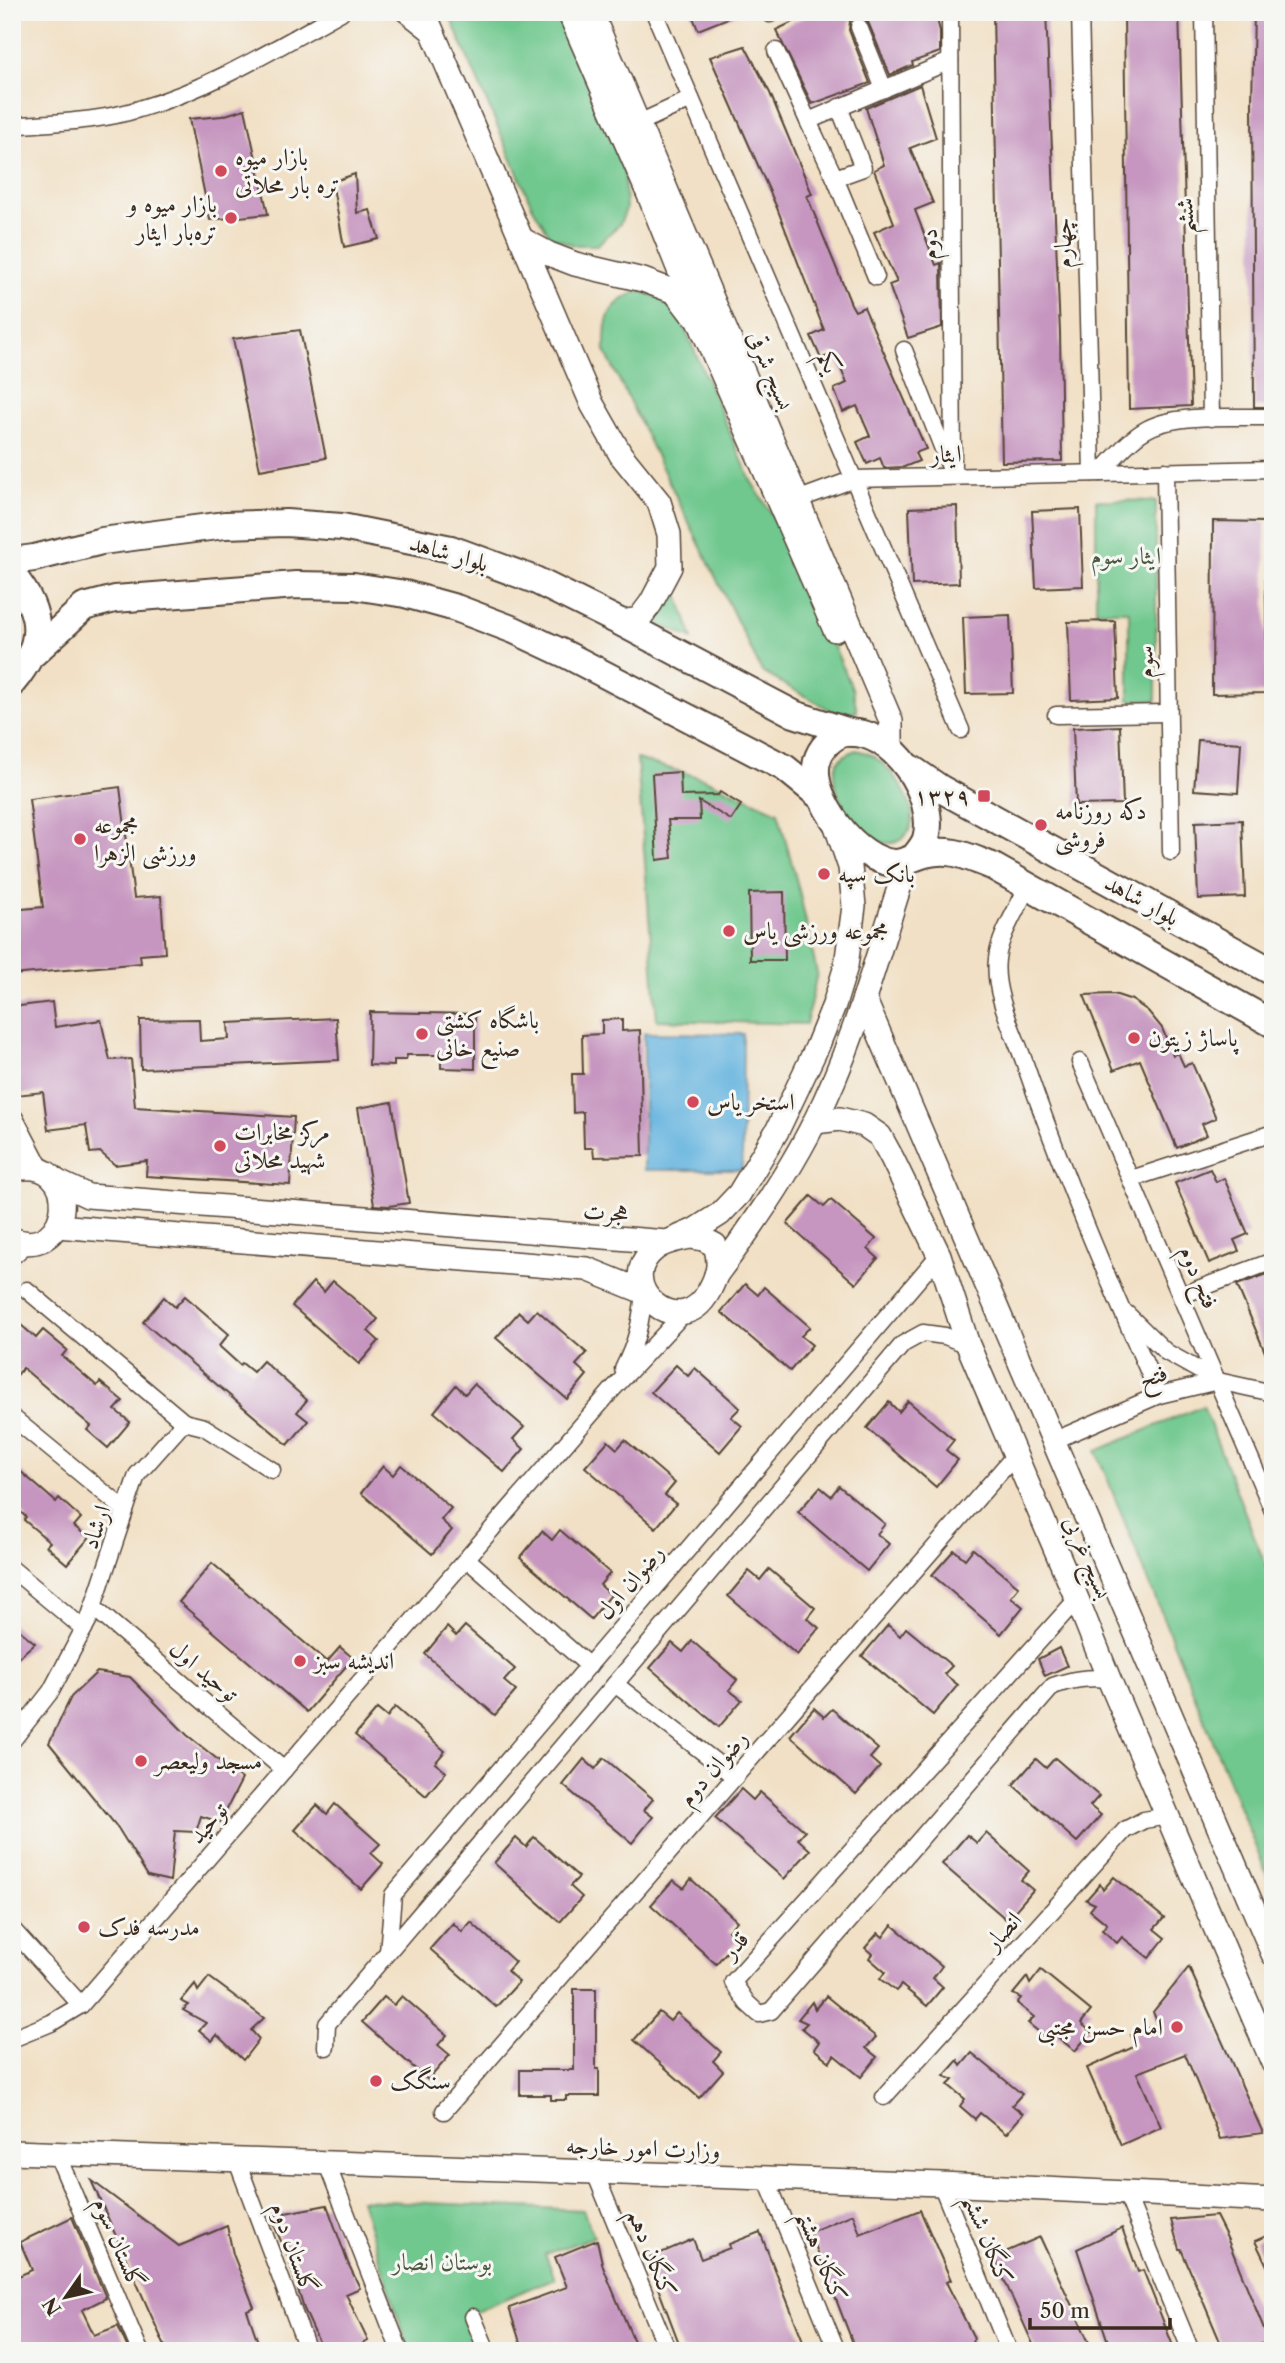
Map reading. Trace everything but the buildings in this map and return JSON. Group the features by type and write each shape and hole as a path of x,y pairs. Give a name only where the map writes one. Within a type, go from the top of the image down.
{"main road":[{"path":"424,12 592,404 621,455 659,502 669,534 670,567 652,603 639,618 620,622"},
{"name":"بسیج شرقی","path":"569,12 657,191 789,502"},
{"name":"بسیج شرقی","path":"592,12 639,122 657,191 703,330 789,502 891,720 880,746"},
{"path":"521,239 575,264 643,280 675,292 703,330"},
{"name":"بلوار شاهد","path":"12,561 102,541 225,525 286,523 342,527 451,549 535,580 794,714 880,746 941,789 1273,972"},
{"path":"12,575 32,606 37,622 34,653"},
{"name":"بلوار شاهد","path":"12,684 34,653 84,607 115,598 296,585 354,586 405,594 456,608 514,629 785,768 828,809"},
{"path":"716,1276 719,1260 715,1245 690,1237 667,1242 656,1248 647,1256 642,1267 641,1280 644,1292 651,1302 661,1309 685,1312 696,1307 705,1299 716,1276 772,1196 815,1122 844,1055 909,859 926,841 925,801 880,746 842,733 824,746 815,769 828,809 852,842 868,854 895,863 909,859"},
{"name":"هجرت","path":"37,1168 56,1181 88,1196 667,1242 708,1223 739,1194 777,1131 834,1005 846,966 854,906 850,867 828,809"},
{"name":"بلوار شاهد","path":"909,859 933,851 952,851 992,866 1273,1024"},
{"name":"بسیج غربی","path":"864,998 1273,1954"},
{"name":"بسیج غربی","path":"815,1122 839,1119 864,1125 880,1136 939,1255 968,1345 1273,2063"},
{"path":"12,1120 37,1168"},
{"path":"12,1170 37,1168"},
{"path":"18,1246 40,1240 57,1226 64,1204 56,1181"},
{"path":"57,1226 587,1269 644,1292"},
{"path":"1016,1454 1053,1441"},
{"name":"وزارت امور خارجه","path":"12,2152 941,2184 1273,2200"}],"street":[{"path":"12,126 98,118 139,110 228,76 341,12"},
{"path":"402,12 434,36"},
{"name":"یکم","path":"654,12 961,730"},
{"name":"دوم","path":"950,12 953,476"},
{"name":"چهارم","path":"1080,12 1096,473"},
{"name":"ششم","path":"1204,12 1211,418"},
{"path":"859,27 884,89"},
{"path":"776,51 835,178 876,277"},
{"path":"808,121 950,61"},
{"path":"639,122 691,99"},
{"path":"835,178 863,168 839,107"},
{"path":"904,350 953,476"},
{"path":"1096,473 1142,432 1154,426 1177,420 1273,417"},
{"name":"ایثار","path":"789,502 854,479 1273,469"},
{"name":"سوم","path":"1165,471 1171,852"},
{"path":"1056,715 1168,713"},
{"path":"1028,886 997,958 998,987 1050,1136 1159,1395"},
{"name":"فتح دوم","path":"1080,1062 1273,1511"},
{"path":"1131,1179 1273,1133"},
{"name":"رضوان اول","path":"388,1952 393,1895 939,1255"},
{"path":"1182,1295 1273,1261"},
{"path":"27,1290 184,1422 204,1427 272,1470"},
{"path":"612,1390 635,1346 641,1325 644,1292"},
{"path":"1120,1307 1166,1352 1218,1381"},
{"path":"612,1390 685,1312"},
{"path":"326,2046 327,2024 903,1344 923,1333 945,1336 968,1345"},
{"name":"فتح","path":"1053,1441 1159,1395 1218,1381 1273,1393"},
{"name":"توحید","path":"12,2039 51,2023 80,2005 612,1390"},
{"path":"12,1417 125,1510"},
{"name":"ارشاد","path":"12,1741 51,1691 83,1629 137,1475 184,1422"},
{"name":"رضوان دوم","path":"444,2111 1016,1454"},
{"path":"467,1559 589,1665"},
{"path":"12,1569 83,1629"},
{"name":"قدر","path":"1077,1599 733,1982 747,2003 759,2014 771,2011 1053,1686 1088,1677 1109,1679"},
{"name":"توحید اول","path":"93,1606 284,1769"},
{"path":"615,1684 735,1777"},
{"name":"انصار","path":"884,2097 1125,1829 1144,1820 1168,1816"},
{"path":"12,1929 80,2005"},
{"name":"گلستان سوم","path":"57,2154 140,2351"},
{"name":"گلستان دوم","path":"237,2161 308,2351"},
{"path":"327,2164 400,2351"},
{"name":"کنگان دهم","path":"595,2173 667,2351"},
{"name":"کنگان هشتم","path":"766,2178 837,2351"},
{"name":"کنگان ششم","path":"941,2184 1009,2351"},
{"path":"1126,2193 1191,2351"},
{"path":"473,2317 487,2351"}],"green space":[{"path":"448,12 556,12 624,167 626,209 620,224 597,245 573,245 550,236 532,206"},
{"path":"639,291 662,298 679,315 751,481 785,535 853,690 857,712 834,712 762,672 605,351 605,330 610,313 620,301"},
{"name":"ایثار سوم","path":"1096,500 1156,501 1156,701 1129,700 1129,611 1096,611"},
{"path":"675,586 693,639 654,622"},
{"path":"856,750 871,755 884,764 899,783 910,805 911,827 905,836 893,843 879,841 864,833 841,803 835,786 835,770 841,758"},
{"name":"مجموعه ورزشی یاس","path":"637,759 705,779 778,812 817,973 806,1024 657,1020"},
{"path":"1203,1406 1273,1584 1273,1890 1096,1451"},
{"name":"بوستان انصار","path":"361,2200 583,2210 594,2237 545,2254 555,2278 468,2314 482,2351 409,2351"}],"water":[{"name":"استخر یاس","path":"644,1033 743,1034 742,1170 644,1170"}],"place":[{"name":"بازار میوه تره بار محلاتی","path":"221,171"},
{"name":"بازار میوه و تره‌بار ایثار","path":"231,218"},
{"name":"۱۳۲۹","path":"984,796"},
{"name":"دکه روزنامه فروشی","path":"1041,825"},
{"name":"مجموعه ورزشی الزهرا","path":"80,839"},
{"name":"بانک سپه","path":"824,874"},
{"name":"مجموعه ورزشی یاس","path":"729,931"},
{"name":"باشگاه کشتی صنیع خانی","path":"422,1034"},
{"name":"پاساژ زیتون","path":"1134,1038"},
{"name":"استخر یاس","path":"693,1102"},
{"name":"مرکز مخابرات شهید محلاتی","path":"220,1146"},
{"name":"اندیشه سبز","path":"300,1661"},
{"name":"مسجد ولیعصر","path":"141,1761"},
{"name":"مدرسه فدک","path":"84,1927"},
{"name":"امام حسن مجتبی","path":"1177,2027"},
{"name":"سنگک","path":"376,2081"}]}
